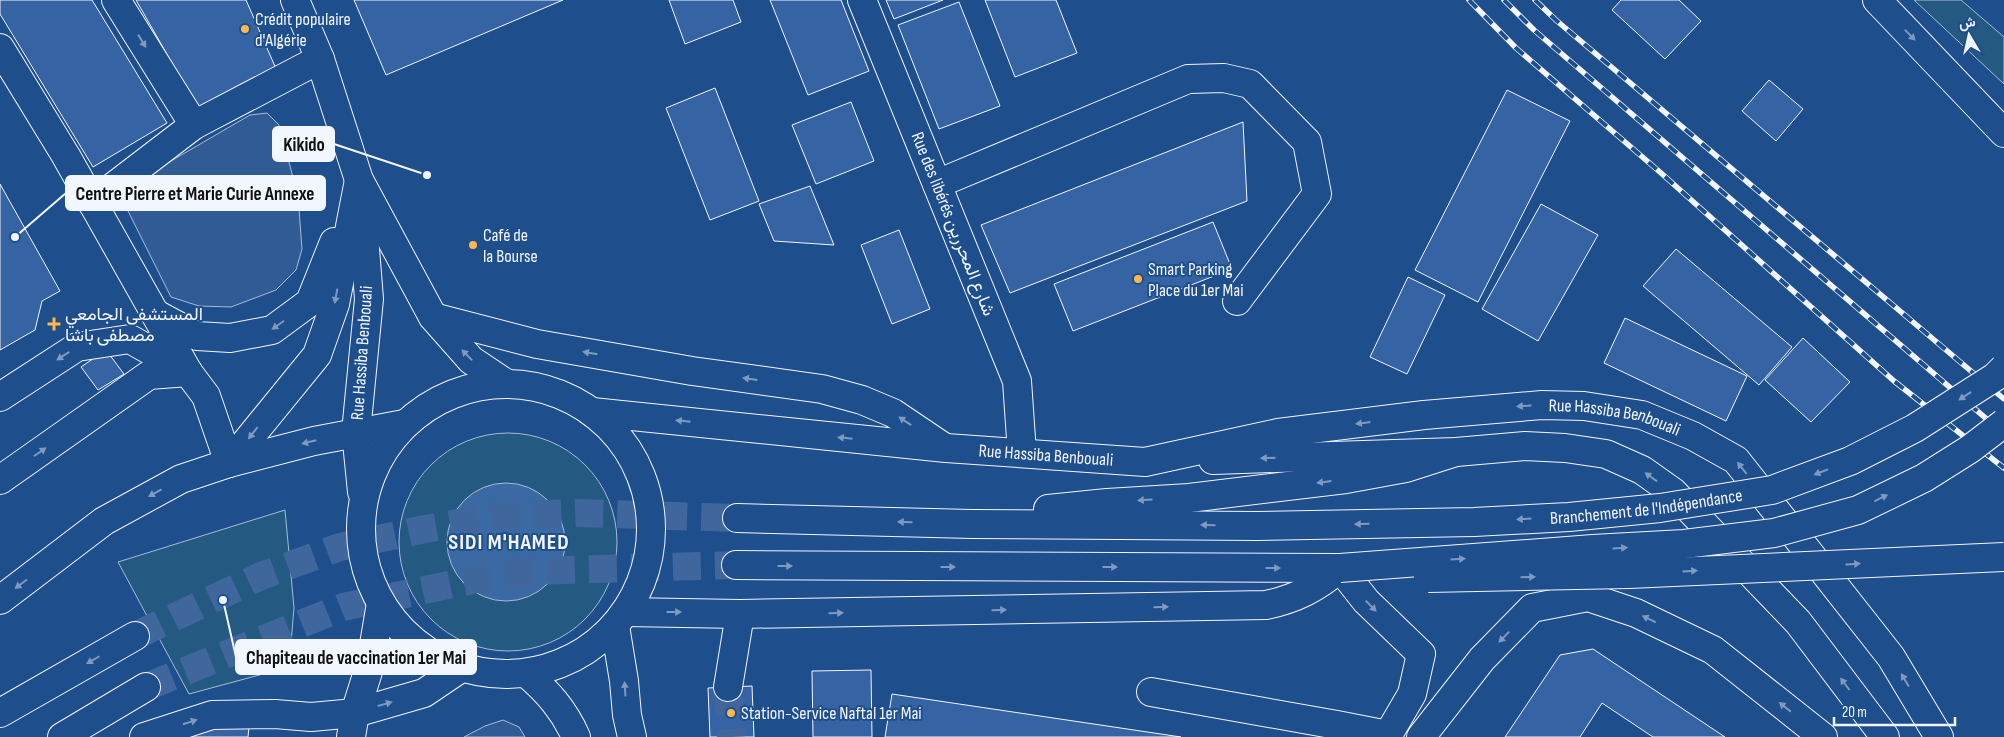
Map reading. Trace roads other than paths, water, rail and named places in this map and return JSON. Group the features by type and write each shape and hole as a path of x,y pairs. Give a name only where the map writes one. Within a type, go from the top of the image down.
{"main road":[{"path":"116,0 194,125"},
{"name":"Rue Hassiba Benbouali","path":"295,0 320,59 359,180 433,317 471,360 507,384"},
{"name":"Rue des libérés شارع المحررين","path":"862,0 1017,381 1022,453"},
{"path":"1877,0 2004,133"},
{"path":"0,48 66,156 188,372 206,396 229,463"},
{"path":"92,203 194,125 320,59"},
{"path":"937,184 1188,78 1224,78 1250,84 1307,142 1317,194 1237,301"},
{"path":"156,314 197,336 230,338 272,330 310,302 359,180"},
{"path":"229,463 318,355 335,304 359,180"},
{"name":"Rue Hassiba Benbouali","path":"359,180 369,299 356,432 363,496"},
{"path":"433,317 537,344 692,371 822,389 862,400 893,413 946,448"},
{"path":"0,397 77,347 130,339 188,372"},
{"name":"Branchement de l'Indépendance","path":"972,524 1256,526 1474,522 1569,517 1660,508 1772,490 1850,461 1915,428 1995,377 2004,368"},
{"path":"0,480 149,375 188,372"},
{"path":"507,384 537,387 566,396 592,412 613,431 630,454 642,479 650,505 651,534 648,561 639,588 620,619 589,649 559,666 526,673 476,672 462,668 430,653 402,631 381,604 368,579 361,552 360,524 363,496 378,458 404,424 426,407 451,394 478,386 507,384"},
{"name":"Rue Hassiba Benbouali","path":"1145,462 1278,433 1424,415 1542,405 1584,406 1642,415 1693,436 1736,460 1891,657 1939,737"},
{"name":"Rue Hassiba Benbouali","path":"592,412 946,448 1145,462 1456,452"},
{"name":"Branchement de l'Indépendance","path":"1340,568 1684,544 1774,533 1858,510 1924,478 1970,450 2004,423"},
{"path":"0,600 104,521 181,479 229,463 314,441 404,424"},
{"path":"736,518 972,524 1049,509 1189,498 1346,479 1406,468 1456,452 1525,446 1565,448 1606,454 1642,470 1673,492 1798,622 1885,737"},
{"path":"736,566 1340,568 1420,578 1490,578 1629,574 2004,557"},
{"path":"620,619 740,614 1266,605 1286,601 1306,593 1324,582 1340,568"},
{"path":"1151,692 1337,724 1389,736 1412,694 1421,654 1366,601 1340,568"},
{"path":"1421,737 1482,659 1532,608 1588,597 1636,613 1713,650 1823,737"},
{"path":"353,725 370,662 381,604"},
{"path":"728,687 740,614"},
{"path":"620,619 626,715 632,737"},
{"path":"0,712 135,636"},
{"path":"144,737 212,715 275,714 311,717 353,725 424,693 462,668"},
{"path":"526,673 549,694 570,724 576,737"},
{"path":"62,737 146,687"}],"tunnel":[{"path":"135,636 261,576 340,547 425,529 499,516 577,513 737,518"},
{"path":"146,687 343,607 477,579 532,571 736,565"},
{"path":"728,687 731,737"}],"railway":[{"path":"1469,0 1516,48 1661,173 1894,381 2004,468"},
{"path":"1504,0 1534,30 2004,434"},
{"path":"1535,0 1557,21 2004,399"}],"place":[{"name":"Crédit populaire d'Algérie","path":"245,29"},
{"name":"Kikido","path":"427,175"},
{"name":"Centre Pierre et Marie Curie Annexe","path":"15,237"},
{"name":"Café de la Bourse","path":"473,245"},
{"name":"Smart Parking Place du 1er Mai","path":"1138,279"},
{"name":"المستشفى الجامعي مصطفى باشا","path":"54,324"},
{"name":"Chapiteau de vaccination 1er Mai","path":"223,600"},
{"name":"Station-Service Naftal 1er Mai","path":"731,713"}],"district":[{"name":"SIDI M'HAMED","path":"509,542"}]}
